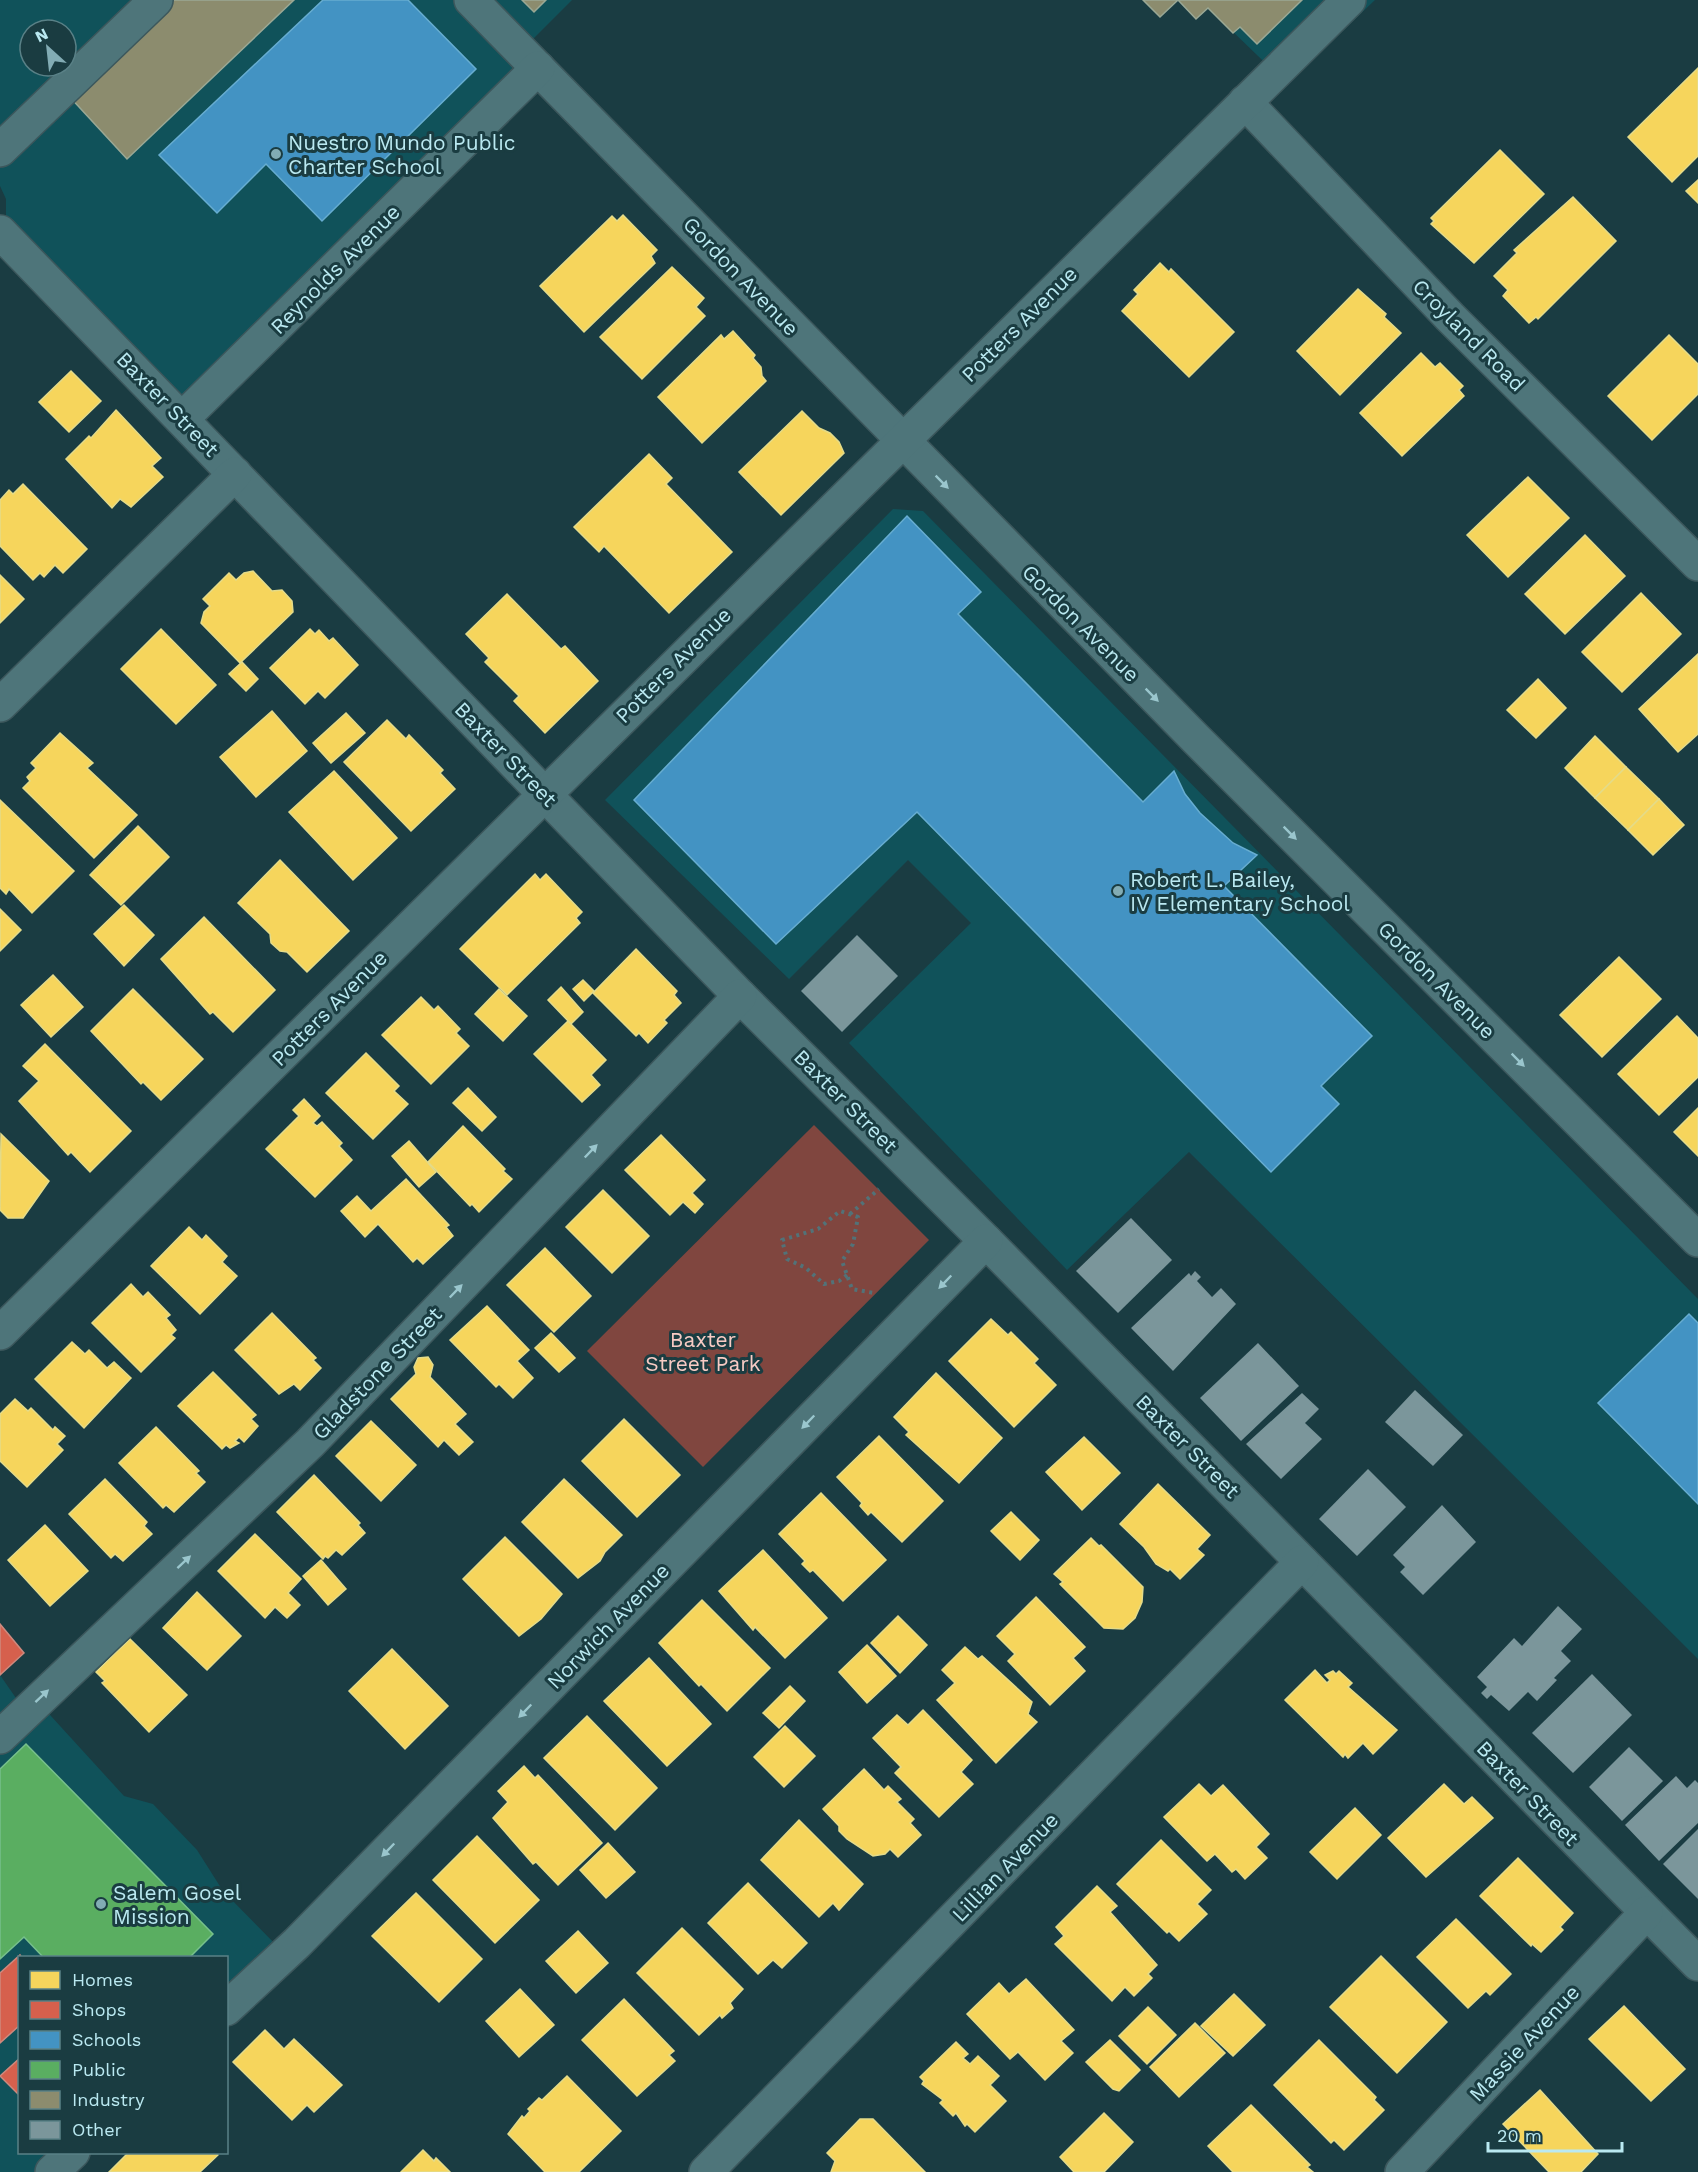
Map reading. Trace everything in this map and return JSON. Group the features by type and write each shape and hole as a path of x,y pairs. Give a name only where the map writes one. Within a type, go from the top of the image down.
{"street":[{"path":"0,150 156,0"},
{"name":"Gordon Avenue","path":"471,0 1195,738 1698,1240"},
{"name":"Potters Avenue","path":"0,1333 901,440 1349,0"},
{"name":"Reynolds Avenue","path":"183,418 537,68"},
{"name":"Croyland Road","path":"1245,102 1450,317 1698,564"},
{"name":"Baxter Street","path":"0,232 183,418 740,996 986,1241 1698,1964"},
{"path":"0,705 235,474"},
{"name":"Gladstone Street","path":"0,1737 310,1443 740,996"},
{"name":"Norwich Avenue","path":"228,2007 305,1935 986,1241"},
{"name":"Lillian Avenue","path":"706,2172 1302,1562"},
{"name":"Massie Avenue","path":"1402,2172 1646,1913"},
{"path":"52,2172 71,2154"}],"path":[{"path":"850,1214 883,1185"},
{"path":"847,1275 839,1281 824,1284 806,1268 787,1259 782,1240 818,1229 840,1211 858,1217 853,1244 842,1262 847,1275 852,1289 874,1293"}],"shaded area":[{"path":"0,0 572,0 515,57 546,85 196,422 6,226 6,199 0,186"},
{"path":"1200,0 1375,0 1287,84"},
{"name":"Robert L. Bailey, IV Elementary School","path":"893,509 923,511 1698,1299 1698,1659 1189,1152 1067,1270 849,1043 971,923 908,860 789,979 605,800"},
{"path":"0,1675 18,1701 40,1704 124,1796 153,1804 197,1850 223,1891 282,1951 228,2013 228,1956 18,1956 18,2154 86,2154 68,2172 0,2172"}],"green space":[{"name":"Baxter Street Park","path":"814,1125 929,1240 703,1467 587,1351"}],"building: Homes":[{"path":"1698,68 1698,156 1672,182 1628,137"},
{"path":"1500,150 1544,194 1474,263 1431,224 1434,221 1431,218"},
{"path":"1698,180 1698,203 1686,191"},
{"path":"1573,197 1616,241 1538,319 1536,317 1529,323 1503,296 1508,290 1494,276 1517,253 1514,250"},
{"path":"623,215 657,250 651,256 655,263 584,332 540,286 612,216 617,221"},
{"path":"1160,263 1169,272 1171,269 1234,332 1189,377 1122,311 1138,294 1134,290"},
{"path":"672,267 704,298 696,307 705,316 642,379 600,337"},
{"path":"1358,289 1386,314 1384,317 1401,333 1340,395 1297,351"},
{"path":"733,331 755,355 753,358 761,367 762,376 766,381 702,443 658,397 721,335 724,339"},
{"path":"1669,335 1698,364 1698,394 1652,440 1608,396"},
{"path":"1421,353 1435,367 1440,363 1463,386 1459,390 1464,396 1402,456 1360,413"},
{"path":"71,371 101,401 69,432 39,402"},
{"path":"116,410 161,458 152,466 163,477 131,507 120,499 112,508 66,459 89,436 91,438"},
{"path":"802,411 819,428 830,433 839,442 844,453 781,515 739,472"},
{"path":"649,454 672,478 666,484 732,552 669,613 604,546 599,552 574,527"},
{"path":"1528,477 1569,518 1508,577 1467,535"},
{"path":"23,484 87,549 63,573 55,565 44,577 40,573 33,580 0,546 0,500 9,490 13,494"},
{"path":"1585,535 1625,576 1565,634 1525,594"},
{"path":"253,571 272,591 282,590 292,601 293,612 240,663 201,623 204,612 210,606 203,599 229,573 236,580 244,573"},
{"path":"0,575 24,599 0,623"},
{"path":"1641,593 1681,634 1622,692 1582,652"},
{"path":"507,594 561,649 565,646 598,681 545,733 514,701 519,696 485,662 489,658 466,634"},
{"path":"161,629 216,685 176,724 121,669"},
{"path":"310,629 315,634 319,630 329,641 333,638 358,665 325,698 318,691 305,704 270,668"},
{"path":"1698,654 1698,734 1678,752 1639,709"},
{"path":"242,662 258,679 246,691 229,674"},
{"path":"1538,679 1566,708 1536,738 1507,710"},
{"path":"272,711 307,751 256,797 220,757"},
{"path":"346,713 365,733 331,763 313,743"},
{"path":"387,720 406,739 409,735 443,770 440,773 455,789 411,831 344,762"},
{"path":"60,733 93,763 87,768 137,815 94,858 23,788 30,781 27,777 36,768 31,763"},
{"path":"1595,736 1626,767 1595,798 1565,768"},
{"path":"1626,767 1659,799 1628,830 1595,798"},
{"path":"334,771 397,838 353,880 289,812"},
{"path":"1659,799 1684,825 1653,855 1628,830"},
{"path":"0,800 74,871 32,913 9,889 6,894 0,888"},
{"path":"138,826 169,857 121,905 90,875"},
{"path":"280,860 349,931 307,972 287,952 280,951 271,943 270,934 238,903"},
{"path":"535,874 540,880 546,874 582,912 576,918 580,923 507,995 460,949"},
{"path":"124,905 154,935 124,966 94,934"},
{"path":"0,909 21,930 0,951"},
{"path":"204,917 275,990 233,1032 213,1012 210,1014 161,959"},
{"path":"636,949 677,991 674,995 681,1003 664,1020 667,1023 648,1043 639,1033 636,1036 593,993"},
{"path":"1619,957 1661,999 1602,1057 1560,1015"},
{"path":"53,975 83,1007 51,1037 21,1005"},
{"path":"583,980 594,991 584,1001 573,989"},
{"path":"561,987 583,1012 571,1024 548,1000"},
{"path":"133,989 203,1059 161,1100 143,1082 141,1084 91,1031"},
{"path":"499,989 527,1016 503,1041 475,1014"},
{"path":"421,997 434,1010 438,1006 460,1029 456,1033 469,1046 431,1084 382,1035"},
{"path":"1677,1016 1698,1038 1698,1077 1659,1115 1618,1074"},
{"path":"568,1021 606,1060 591,1075 600,1085 582,1102 534,1054"},
{"path":"45,1044 131,1131 90,1172 71,1152 68,1155 19,1101 39,1081 23,1066"},
{"path":"366,1053 399,1086 394,1091 408,1104 373,1139 326,1093"},
{"path":"468,1088 496,1117 482,1131 453,1103"},
{"path":"304,1099 320,1116 313,1123 317,1126 322,1122 342,1143 339,1146 352,1160 315,1197 266,1149 299,1116 293,1110"},
{"path":"1698,1108 1698,1156 1674,1132"},
{"path":"463,1126 512,1179 479,1212 472,1204 470,1206 428,1162"},
{"path":"1,1134 49,1181 23,1218 8,1218 0,1210"},
{"path":"661,1135 705,1180 692,1193 703,1204 695,1213 683,1202 670,1215 625,1170"},
{"path":"409,1141 436,1172 419,1187 392,1156"},
{"path":"406,1179 449,1225 446,1227 453,1236 423,1264 417,1258 413,1262 378,1224 365,1237 341,1211 357,1196 371,1211"},
{"path":"603,1190 649,1236 612,1273 566,1227"},
{"path":"189,1227 202,1240 206,1235 227,1256 222,1262 237,1276 200,1314 151,1266"},
{"path":"545,1248 591,1296 554,1332 507,1285"},
{"path":"131,1284 143,1297 148,1292 170,1315 166,1318 176,1330 171,1335 175,1338 141,1372 92,1323"},
{"path":"487,1306 529,1350 517,1361 533,1378 513,1398 499,1384 496,1387 450,1340"},
{"path":"272,1313 316,1358 313,1360 321,1368 300,1390 294,1384 279,1394 235,1350"},
{"path":"991,1319 1008,1335 1011,1332 1038,1359 1034,1363 1056,1385 1014,1427 949,1361"},
{"path":"551,1333 575,1358 559,1372 535,1348"},
{"path":"72,1342 85,1354 89,1350 107,1368 114,1362 131,1378 84,1428 35,1379"},
{"path":"428,1357 433,1365 430,1377 466,1414 455,1424 473,1442 459,1455 444,1440 438,1447 391,1399 416,1374 414,1367 418,1358"},
{"path":"213,1372 256,1415 251,1419 258,1426 244,1442 239,1437 235,1441 239,1443 230,1448 226,1445 222,1449 178,1406"},
{"path":"936,1373 1002,1438 959,1483 906,1435 909,1432 894,1417"},
{"path":"15,1399 28,1411 31,1408 53,1430 55,1427 65,1436 57,1444 63,1450 27,1487 0,1461 0,1414"},
{"path":"624,1419 680,1475 637,1517 582,1461"},
{"path":"371,1421 416,1465 381,1501 336,1456"},
{"path":"156,1427 199,1471 196,1473 205,1482 174,1512 166,1505 163,1508 119,1463"},
{"path":"879,1436 943,1501 902,1542 871,1512 868,1515 860,1506 862,1503 837,1477"},
{"path":"1084,1437 1120,1473 1082,1510 1046,1472"},
{"path":"314,1475 360,1523 358,1525 365,1533 342,1555 336,1550 328,1558 325,1556 323,1559 277,1512"},
{"path":"105,1479 147,1522 144,1526 152,1534 123,1561 115,1554 111,1558 69,1514"},
{"path":"564,1479 622,1535 605,1552 600,1561 578,1578 522,1522"},
{"path":"1158,1484 1210,1535 1197,1549 1204,1555 1180,1579 1170,1569 1168,1571 1156,1564 1144,1547 1120,1524"},
{"path":"821,1493 886,1560 843,1601 813,1570 810,1572 802,1564 805,1561 779,1534"},
{"path":"1011,1512 1039,1540 1020,1560 991,1531"},
{"path":"45,1525 88,1571 50,1606 8,1560"},
{"path":"255,1534 301,1579 288,1593 300,1605 287,1618 275,1607 265,1618 218,1571"},
{"path":"505,1537 562,1594 541,1619 519,1636 463,1579"},
{"path":"1091,1538 1143,1587 1142,1602 1135,1618 1123,1629 1104,1628 1060,1584 1063,1582 1054,1574"},
{"path":"763,1550 827,1618 785,1658 755,1627 753,1630 719,1591"},
{"path":"321,1560 346,1589 328,1605 303,1576"},
{"path":"197,1592 241,1636 207,1670 163,1628"},
{"path":"1036,1597 1085,1647 1073,1658 1085,1671 1050,1705 1008,1661 1015,1654 997,1636"},
{"path":"702,1600 770,1668 727,1711 701,1684 699,1686 659,1643"},
{"path":"898,1616 927,1645 900,1673 871,1643"},
{"path":"130,1639 187,1695 149,1732 102,1683 105,1681 96,1672"},
{"path":"867,1645 896,1676 867,1703 839,1672"},
{"path":"965,1647 978,1659 982,1656 1032,1702 1028,1714 1037,1722 996,1763 937,1700 955,1683 942,1670"},
{"path":"392,1649 448,1706 405,1749 349,1691"},
{"path":"649,1658 711,1724 667,1766 604,1701"},
{"path":"1315,1670 1327,1683 1330,1680 1325,1675 1333,1671 1336,1674 1339,1671 1352,1683 1348,1687 1397,1730 1373,1754 1363,1743 1348,1758 1345,1754 1343,1757 1285,1700"},
{"path":"790,1686 805,1701 779,1728 763,1713"},
{"path":"923,1710 972,1760 961,1772 973,1784 939,1817 895,1773 901,1767 873,1738 897,1715 908,1725"},
{"path":"587,1716 657,1788 615,1830 544,1758"},
{"path":"785,1726 815,1756 784,1787 754,1757"},
{"path":"524,1766 535,1778 538,1775 602,1843 558,1885 536,1862 533,1864 493,1818 508,1802 498,1791"},
{"path":"864,1769 884,1790 888,1786 901,1799 897,1802 914,1819 910,1823 921,1835 898,1857 890,1849 885,1854 873,1856 847,1839 839,1831 839,1826 823,1809"},
{"path":"1199,1784 1211,1796 1223,1785 1269,1834 1256,1847 1267,1858 1245,1879 1236,1869 1232,1872 1215,1854 1207,1861 1164,1817"},
{"path":"1444,1784 1464,1804 1472,1797 1493,1818 1426,1877 1388,1838"},
{"path":"1355,1808 1381,1835 1337,1879 1310,1852"},
{"path":"799,1820 863,1884 839,1910 833,1903 819,1917 761,1860"},
{"path":"477,1836 539,1900 495,1943 433,1880"},
{"path":"1161,1840 1211,1890 1197,1904 1207,1914 1179,1941 1169,1931 1167,1933 1117,1884"},
{"path":"608,1843 635,1872 606,1898 580,1870"},
{"path":"1518,1858 1573,1913 1560,1927 1563,1930 1541,1952 1532,1944 1531,1946 1480,1896"},
{"path":"748,1883 807,1943 782,1968 773,1960 758,1974 708,1923"},
{"path":"1097,1886 1117,1906 1110,1912 1157,1965 1148,1974 1152,1978 1134,1996 1125,1987 1112,2001 1055,1944 1064,1936 1056,1927"},
{"path":"416,1893 482,1959 439,2002 372,1936"},
{"path":"1456,1919 1511,1974 1490,1995 1486,1991 1468,2008 1417,1957"},
{"path":"682,1928 743,1989 730,2003 733,2008 722,2018 720,2015 699,2035 637,1973"},
{"path":"578,1931 608,1963 576,1993 546,1961"},
{"path":"1381,1956 1447,2022 1397,2073 1330,2007"},
{"path":"1026,1979 1074,2030 1061,2041 1073,2053 1045,2080 1018,2052 1010,2059 967,2014 999,1983 1009,1994"},
{"path":"520,1989 554,2025 519,2057 486,2021"},
{"path":"1234,1994 1265,2025 1233,2056 1201,2026"},
{"path":"624,1999 674,2051 669,2055 675,2061 637,2096 582,2040"},
{"path":"1624,2006 1685,2069 1651,2101 1589,2039"},
{"path":"1148,2007 1176,2035 1147,2064 1119,2036"},
{"path":"1195,2023 1225,2053 1179,2097 1150,2067"},
{"path":"265,2030 284,2049 294,2039 342,2085 314,2112 307,2105 292,2120 233,2062"},
{"path":"1110,2040 1140,2070 1119,2091 1113,2089 1086,2062"},
{"path":"1319,2040 1376,2097 1374,2100 1384,2110 1344,2150 1334,2140 1331,2143 1274,2085"},
{"path":"956,2042 968,2054 963,2058 970,2064 978,2056 999,2076 990,2085 1006,2101 975,2132 967,2124 965,2126 956,2113 953,2116 940,2103 943,2100 922,2084 924,2081 920,2077"},
{"path":"567,2076 621,2131 579,2172 545,2172 508,2134 539,2098 542,2100"},
{"path":"1540,2090 1598,2154 1581,2172 1549,2172 1503,2124"},
{"path":"1251,2105 1310,2165 1307,2167 1313,2172 1233,2172 1208,2146"},
{"path":"1104,2113 1133,2142 1104,2172 1074,2172 1060,2157"},
{"path":"860,2119 873,2119 925,2172 831,2172 835,2161 827,2153"},
{"path":"423,2150 434,2161 436,2158 450,2172 401,2172"},
{"path":"127,2154 218,2155 200,2172 109,2172"}],"building: Shops":[{"path":"0,1624 24,1653 0,1675"},
{"path":"18,1957 18,2027 0,2043 0,1973"},
{"path":"18,2060 18,2094 0,2076"}],"building: Schools":[{"path":"323,0 408,0 476,69 322,221 266,164 217,213 159,155"},
{"name":"Robert L. Bailey, IV Elementary School","path":"907,516 981,592 958,614 1143,802 1174,771 1185,794 1200,813 1233,843 1257,855 1224,886 1372,1036 1321,1086 1339,1104 1271,1172 917,812 776,944 634,800"},
{"path":"1689,1314 1698,1323 1698,1504 1598,1403"}],"building: Public":[{"path":"26,1744 213,1934 191,1956 42,1956 24,1937 0,1959 0,1769"}],"building: Industry":[{"path":"171,0 294,0 127,159 68,95"},
{"path":"522,0 546,0 534,12"},
{"path":"1143,0 1178,0 1160,17"},
{"path":"1178,0 1302,0 1257,44 1240,27 1233,33 1208,8 1196,19"}],"building: Other":[{"path":"857,935 898,976 842,1032 801,991"},
{"path":"1131,1218 1172,1260 1118,1313 1076,1271"},
{"path":"1195,1271 1201,1277 1197,1281 1212,1297 1221,1288 1236,1304 1173,1371 1131,1328 1189,1273 1191,1276"},
{"path":"1258,1343 1299,1386 1241,1441 1200,1398"},
{"path":"1415,1390 1463,1435 1433,1466 1385,1422"},
{"path":"1302,1393 1319,1409 1305,1423 1322,1439 1281,1479 1246,1444"},
{"path":"1368,1469 1406,1507 1357,1556 1319,1519"},
{"path":"1442,1505 1476,1542 1423,1595 1400,1572 1405,1567 1393,1555"},
{"path":"1558,1606 1582,1629 1561,1651 1571,1661 1554,1678 1557,1680 1537,1701 1528,1692 1509,1711 1491,1695 1487,1699 1481,1693 1487,1687 1477,1677 1514,1638 1522,1646"},
{"path":"1592,1674 1632,1715 1573,1773 1532,1733"},
{"path":"1629,1747 1663,1781 1622,1821 1589,1787"},
{"path":"1676,1776 1687,1788 1695,1780 1698,1783 1698,1823 1659,1861 1625,1825"},
{"path":"1698,1829 1698,1899 1663,1864"}],"place":[{"name":"Nuestro Mundo Public Charter School","path":"276,154"},
{"name":"Robert L. Bailey, IV Elementary School","path":"1118,891"},
{"name":"Salem Gosel Mission","path":"101,1904"}]}
